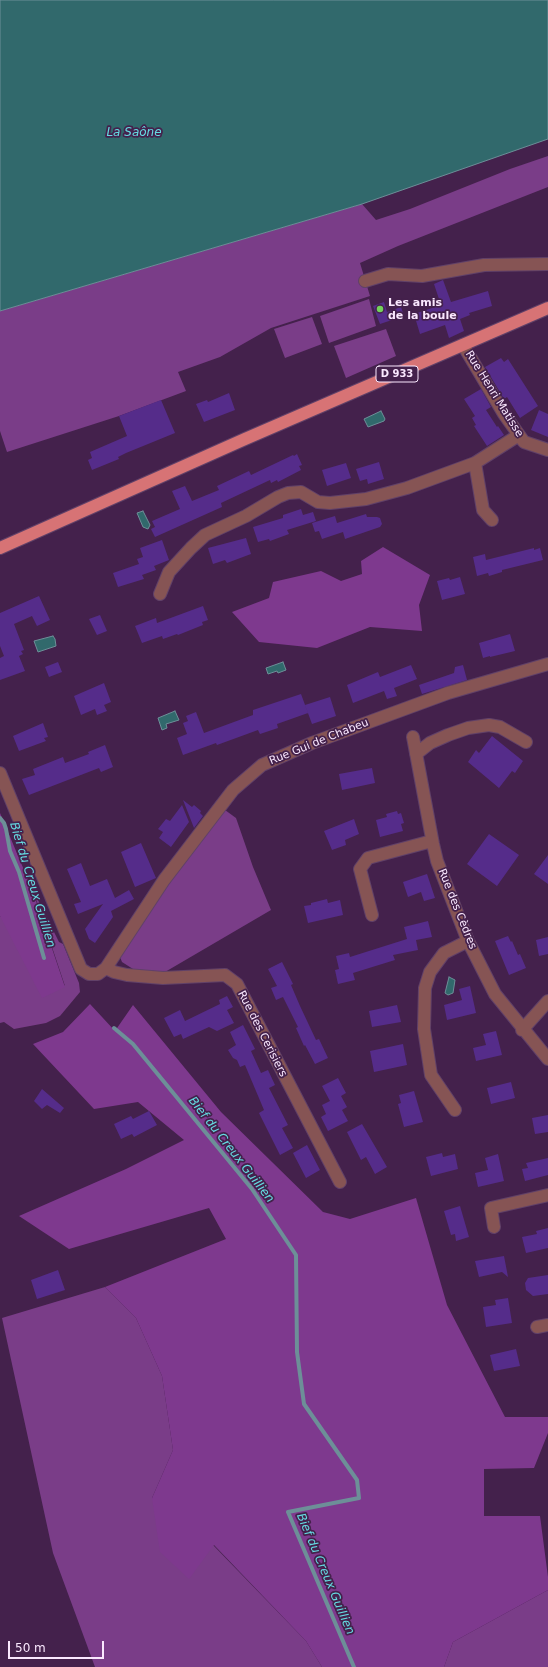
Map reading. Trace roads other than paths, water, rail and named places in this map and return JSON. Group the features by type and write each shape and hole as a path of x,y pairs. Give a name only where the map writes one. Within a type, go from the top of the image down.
{"main road":[{"name":"D 933","path":"0,548 245,439 548,308"}],"street":[{"path":"365,281 388,274 422,276 484,265 548,264"},
{"name":"Rue Henri Matisse","path":"463,345 504,414 524,442 548,450"},
{"path":"160,594 169,572 190,548 205,535 246,516 278,497 288,493 301,492 318,502 330,503 366,499 406,488 474,463 519,434"},
{"path":"474,463 483,510 492,520"},
{"name":"Rue Gui de Chabeu","path":"106,968 164,880 227,797 262,765 312,743 448,693 548,664"},
{"path":"416,754 430,743 448,735 468,728 489,725 500,727 526,742"},
{"name":"Rue des Cèdres","path":"413,737 437,861 468,941 495,994 522,1030 548,1059"},
{"path":"0,773 81,969 89,974 98,974 106,968"},
{"path":"372,915 360,869 368,858 432,840"},
{"path":"455,1110 431,1075 424,1029 425,988 430,972 444,953 468,941"},
{"name":"Rue des Cerisiers","path":"106,968 114,972 127,975 163,978 225,975 237,984 340,1182"},
{"path":"522,1030 548,1001"},
{"path":"494,1227 491,1208 548,1195"}],"water":[{"name":"La Saône","path":"0,0 548,0 548,139 362,204 0,311"},
{"path":"381,411 385,419 384,421 368,427 364,419"},
{"path":"143,511 150,525 148,529 143,527 137,513"},
{"path":"53,636 56,646 38,652 34,641"},
{"path":"283,662 286,670 268,674 266,668"},
{"path":"175,711 179,720 166,724 167,728 162,730 158,718"},
{"path":"449,977 455,980 453,993 448,995 445,993"}],"waterway":[{"name":"Bief du Creux Guillien","path":"0,818 6,829 10,851 19,872 44,958"},
{"name":"Bief du Creux Guillien","path":"114,1028 133,1044 252,1189 296,1255 297,1352 304,1404 357,1480 359,1498 288,1512 354,1667"}],"place":[{"name":"Les amis de la boule","path":"380,309"}]}
